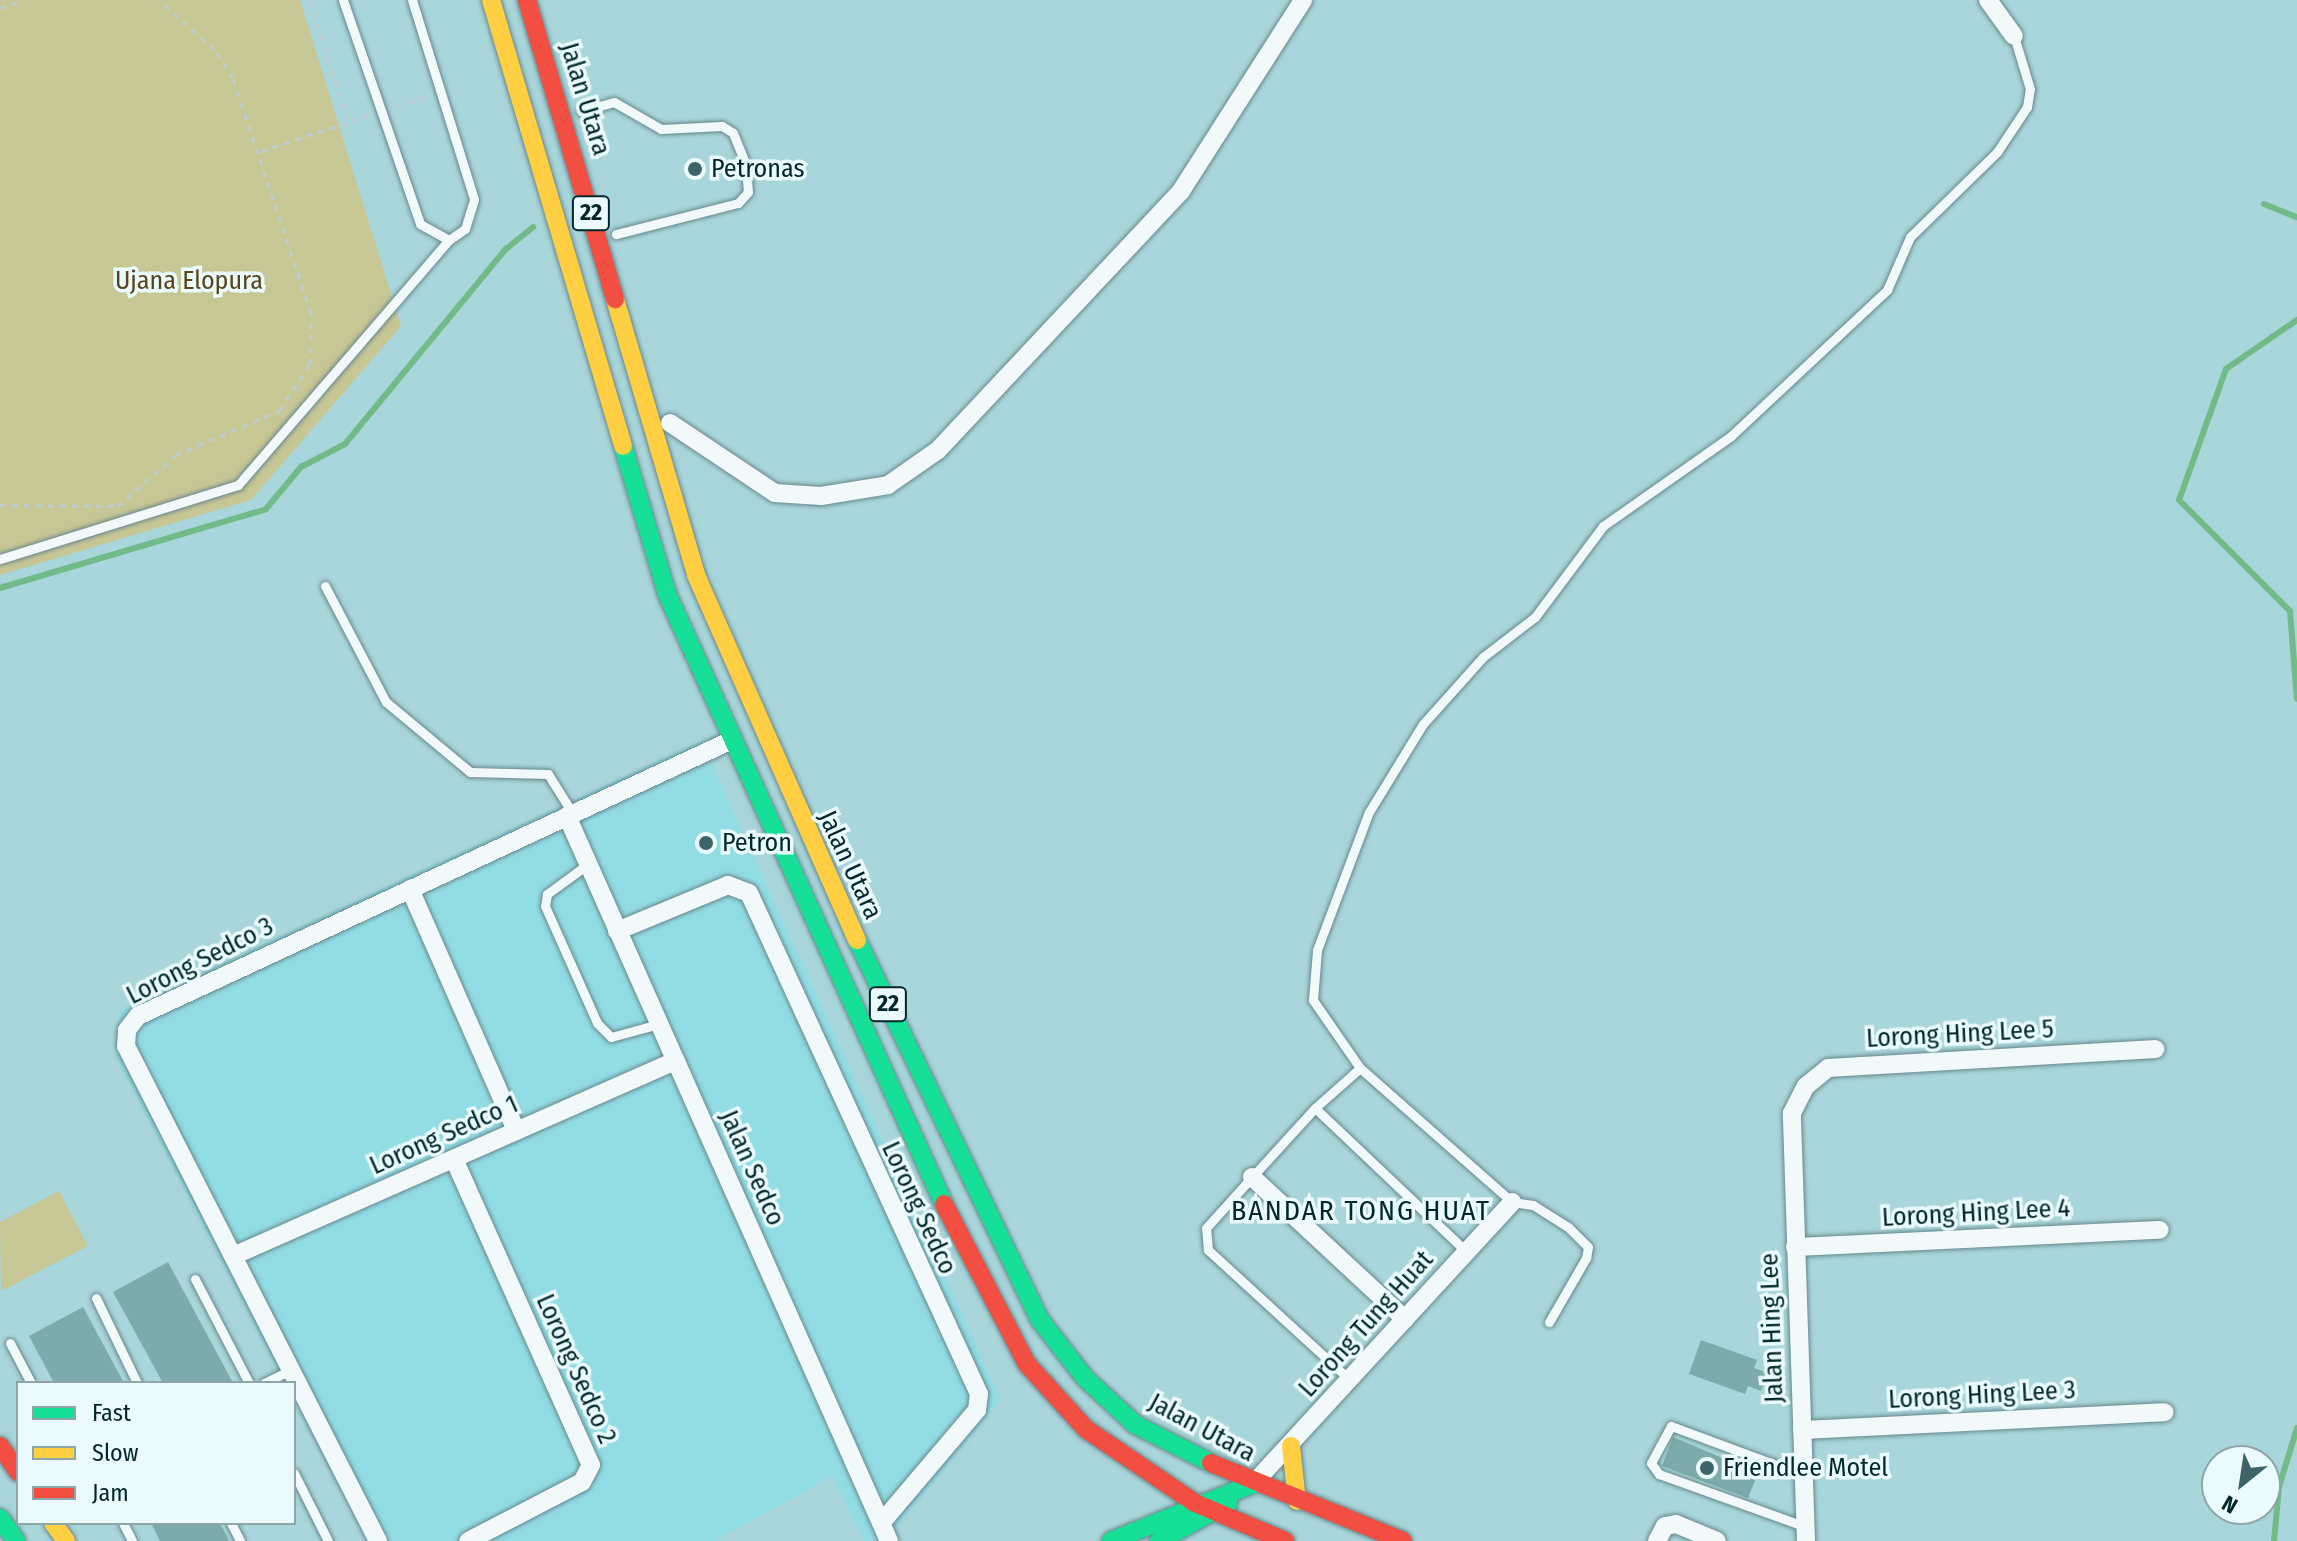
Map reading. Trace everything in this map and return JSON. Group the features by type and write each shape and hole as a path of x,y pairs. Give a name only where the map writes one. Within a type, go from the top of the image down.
{"main road":[{"path":"470,0 519,168 534,181 548,180 560,155 512,0"},
{"name":"22","path":"491,0 548,180 636,502 698,668 984,1293 1027,1364 1086,1429 1189,1506 1285,1541"},
{"name":"Jalan Utara","path":"527,0 696,575 767,738 1040,1320 1085,1378 1136,1425 1253,1484 1403,1541"},
{"path":"538,0 581,111 670,423 750,655 767,738"},
{"path":"670,423 650,427 635,435 634,447 698,668"},
{"path":"0,1446 16,1469"},
{"path":"1291,1446 1297,1501"},
{"path":"1111,1541 1189,1506 1253,1484"},
{"path":"1159,1541 1203,1531 1214,1514 1253,1484"},
{"path":"1189,1506 1203,1531"},
{"path":"0,1518 16,1541"}],"street":[{"path":"670,423 775,493 821,496 888,485 938,450 1181,191 1303,0"},
{"path":"1988,0 2014,36"},
{"name":"Lorong Sedco 3","path":"378,1541 126,1046 127,1030 138,1016 730,741"},
{"name":"Jalan Sedco","path":"570,815 617,931 889,1541"},
{"name":"Lorong Sedco","path":"617,931 728,885 749,893 979,1394 977,1410 881,1523"},
{"path":"410,889 516,1131"},
{"name":"Lorong Hing Lee 5","path":"1792,1113 1828,1068 2155,1049"},
{"name":"Lorong Sedco 1","path":"233,1256 676,1061"},
{"name":"Jalan Hing Lee","path":"1792,1113 1806,1534"},
{"name":"Lorong Sedco 2","path":"454,1159 591,1465 582,1482 468,1541"},
{"path":"1252,1177 1405,1319"},
{"name":"Lorong Tung Huat","path":"1253,1484 1512,1202"},
{"name":"Lorong Hing Lee 4","path":"1795,1247 2160,1230"},
{"name":"Lorong Hing Lee 3","path":"1802,1430 2165,1412"},
{"path":"1657,1541 1665,1526 1676,1524 1717,1541"}],"lane":[{"path":"343,0 420,224 449,240"},
{"path":"0,559 238,485 449,240 465,229 474,199 412,0"},
{"path":"1549,1322 1588,1247 1533,1205 1512,1202 1360,1068 1313,1000 1317,950 1369,812 1423,724 1483,657 1535,617 1603,526 1731,436 1887,290 1910,237 1997,152 2027,107 2030,89 2014,36"},
{"path":"581,111 614,102 661,129 722,126 733,133 746,165 748,192 738,203 616,234"},
{"path":"325,586 386,702 424,737 470,772 548,774 570,815"},
{"path":"588,864 547,894 545,906 597,1023 611,1037 626,1038 659,1024"},
{"path":"1350,1380 1208,1250 1206,1228 1315,1108 1360,1068"},
{"path":"1315,1108 1467,1252"},
{"path":"195,1279 248,1381"},
{"path":"96,1298 136,1381"},
{"path":"10,1343 30,1381"},
{"path":"268,1381 291,1370"},
{"path":"1803,1475 1671,1426 1651,1463 1659,1474 1806,1534"},
{"path":"296,1477 328,1541"}],"path":[{"path":"0,8 23,0"},
{"path":"0,505 118,506 176,455 257,425 298,391 310,364 311,313 261,151 214,49 159,0"},
{"path":"310,0 349,122"},
{"path":"261,151 442,91"}],"shaded area":[{"path":"701,741 1001,1400 885,1541 864,1541 832,1476 716,1541 367,1541 296,1404 296,1381 284,1381 115,1056 119,1011"}],"green space":[{"name":"Ujana Elopura","path":"0,0 300,0 401,326 251,500 0,575"},
{"path":"59,1191 88,1246 1,1291 0,1222"}],"building":[{"path":"168,1262 232,1381 162,1381 113,1292"},
{"path":"83,1307 123,1381 53,1381 29,1336"},
{"path":"1701,1340 1757,1360 1754,1368 1768,1373 1761,1391 1748,1386 1745,1394 1689,1374"},
{"name":"Friendlee Motel","path":"1673,1437 1758,1473 1748,1498 1662,1466"},
{"path":"152,1525 221,1525 229,1541 160,1541"}],"waterway":[{"path":"2264,204 2297,217"},
{"path":"0,588 266,509 301,467 345,444 506,249 533,227"},
{"path":"2297,320 2226,369 2179,500 2290,611 2297,699"},
{"path":"2274,1541 2279,1487 2297,1428"}],"traffic: fast":[{"path":"623,446 667,594 944,1204"},
{"path":"857,940 1040,1320 1085,1378 1136,1425 1211,1463"},
{"path":"1111,1541 1253,1484"},
{"path":"1159,1541 1228,1503"},
{"path":"0,1518 16,1541"}],"traffic: slow":[{"path":"491,0 623,446"},
{"path":"615,299 696,575 857,940"},
{"path":"1291,1446 1297,1501"},
{"path":"54,1525 66,1541"}],"traffic: jam":[{"path":"527,0 615,299"},
{"path":"944,1204 1027,1364 1086,1429 1195,1503 1285,1541"},
{"path":"0,1446 16,1469"},
{"path":"1211,1463 1403,1541"}],"place":[{"name":"Petronas","path":"695,169"},
{"name":"Petron","path":"706,843"},
{"name":"Friendlee Motel","path":"1707,1468"}],"district":[{"name":"BANDAR TONG HUAT","path":"1361,1211"}]}
